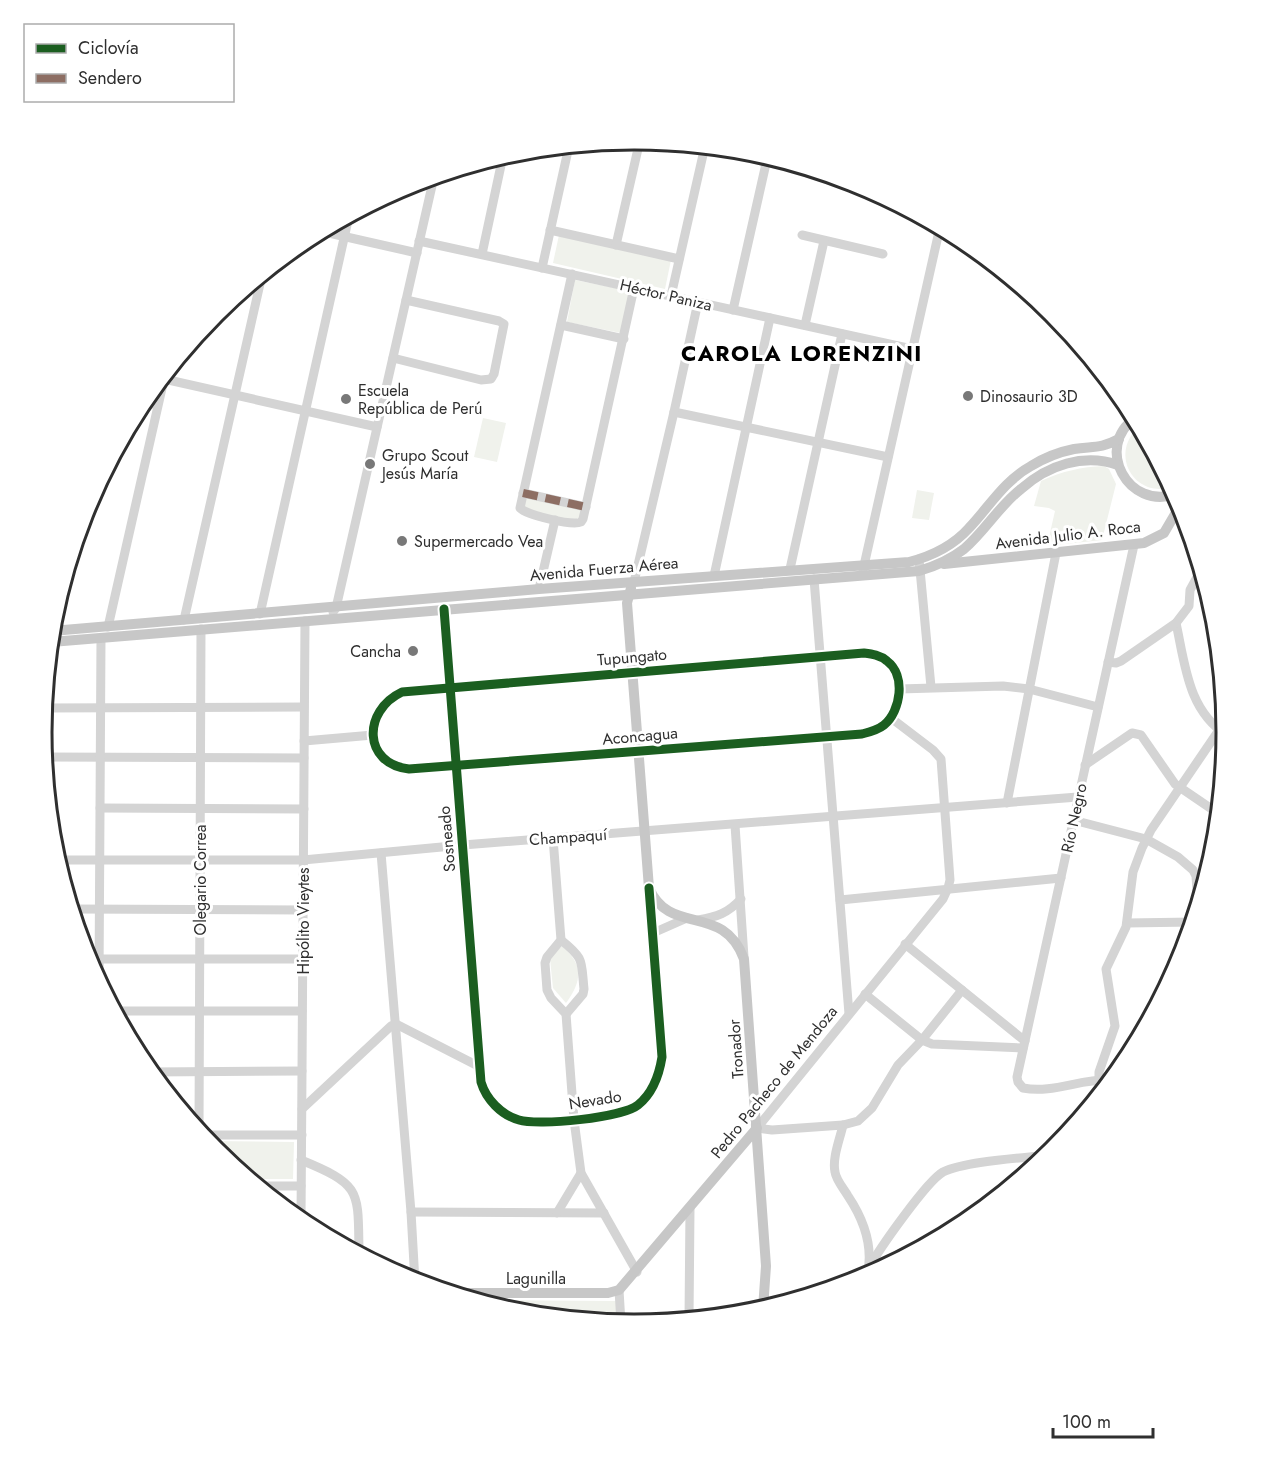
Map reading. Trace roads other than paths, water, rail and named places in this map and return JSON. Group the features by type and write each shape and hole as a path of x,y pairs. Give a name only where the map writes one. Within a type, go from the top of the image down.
{"main road":[{"path":"1118,465 1119,439 1129,425"},
{"name":"Avenida Fuerza Aérea","path":"60,641 814,579 863,570 919,559 948,546 962,536 1006,485 1030,466 1058,454 1075,449 1098,448 1119,439"},
{"name":"Avenida Fuerza Aérea","path":"62,630 790,570 919,571 940,565 954,556 973,540 1021,488 1047,472 1080,460 1101,460 1118,465"},
{"name":"Avenida Julio A. Roca","path":"1118,465 1127,482 1143,493 1166,496"},
{"name":"Avenida Julio A. Roca","path":"940,565 1134,545 1164,533 1175,516"},
{"path":"634,582 628,593 627,603 649,888"},
{"name":"Tronador","path":"649,888 653,897 666,911 711,923 728,933 736,940 744,958 766,1266 764,1299"},
{"name":"Pedro Pacheco de Mendoza","path":"619,1290 637,1272 757,1128"},
{"name":"Lagunilla","path":"481,1293 608,1293 619,1290"}],"street":[{"path":"616,245 638,150"},
{"path":"542,268 567,154"},
{"path":"671,296 704,154"},
{"path":"733,310 764,165"},
{"path":"482,254 501,166"},
{"path":"328,619 336,608 432,187"},
{"path":"260,614 346,227"},
{"path":"550,230 680,259"},
{"path":"333,234 417,253"},
{"path":"802,235 883,254"},
{"path":"863,570 938,236"},
{"name":"Héctor Paniza","path":"419,241 912,349"},
{"path":"805,325 824,241"},
{"path":"572,274 521,504 522,510 555,520 579,524 583,519 634,288"},
{"path":"184,620 259,287"},
{"path":"393,358 481,380 491,379 504,330 504,324 499,321 406,300"},
{"path":"634,582 698,302"},
{"path":"714,576 770,318"},
{"path":"561,325 624,339"},
{"path":"790,570 842,334"},
{"path":"172,379 377,427"},
{"path":"108,627 160,397"},
{"path":"674,412 888,457"},
{"path":"523,493 586,507"},
{"path":"539,589 555,520"},
{"path":"1172,522 1176,520"},
{"name":"Río Negro","path":"1099,1079 1039,1090 1023,1088 1017,1077 1134,545"},
{"path":"1007,803 1056,553"},
{"path":"919,559 931,687"},
{"path":"814,579 849,1014"},
{"path":"1108,662 1121,661 1176,623 1189,606 1190,590 1196,579"},
{"name":"Sosneado","path":"444,609 480,1067"},
{"name":"Hipólito Vieytes","path":"301,1209 305,621"},
{"path":"1176,623 1197,705 1216,725"},
{"name":"Olegario Correa","path":"199,1118 201,629"},
{"path":"101,638 99,959 303,959"},
{"name":"Tupungato","path":"373,735 375,719 386,701 394,695 402,692 450,687 820,656 874,654 889,662 894,670 899,689"},
{"path":"948,888 950,880 941,759 891,717 898,703 899,689 1003,686 1029,689 1098,707"},
{"path":"53,708 304,707"},
{"name":"Aconcagua","path":"373,735 382,755 394,765 409,769 862,734 883,726 891,717"},
{"path":"1085,765 1132,733 1137,732 1142,735 1172,780 1212,809"},
{"path":"304,741 373,735"},
{"path":"1099,1079 1099,1072 1115,1026 1106,969 1127,923 1131,882 1146,839 1180,787 1216,742"},
{"path":"53,757 304,758"},
{"name":"Champaquí","path":"67,860 303,860 463,845 1078,797"},
{"path":"100,808 304,809"},
{"path":"1073,820 1146,839 1178,857 1193,870 1197,883"},
{"path":"735,825 744,958"},
{"path":"553,838 561,940 544,963 548,994 566,1014 574,1120 581,1173 637,1272"},
{"path":"381,853 414,1271"},
{"path":"840,900 1060,878"},
{"path":"649,888 653,933 692,919 719,916 727,912 741,898"},
{"name":"Pedro Pacheco de Mendoza","path":"757,1128 943,899 948,888"},
{"path":"80,909 303,910"},
{"path":"1127,923 1185,922"},
{"name":"Nevado","path":"480,1067 481,1082 491,1102 507,1115 531,1123 574,1120 629,1111 638,1105 656,1082 662,1057 653,933"},
{"path":"561,940 580,958 584,989 583,994 566,1014"},
{"path":"905,944 962,990 1024,1045"},
{"path":"757,1128 772,1130 854,1123 868,1113 898,1065 922,1040 962,990"},
{"path":"866,994 922,1040 932,1044 1024,1045"},
{"path":"124,1011 302,1011"},
{"path":"396,1024 480,1067"},
{"path":"302,1109 396,1024"},
{"path":"163,1072 302,1071"},
{"path":"843,1125 835,1173 864,1226 869,1247 868,1265"},
{"path":"215,1135 302,1135"},
{"path":"873,1263 881,1246 932,1182 944,1172 964,1166 1032,1157"},
{"path":"302,1160 334,1174 349,1186 358,1210 359,1244"},
{"path":"557,1213 581,1173"},
{"path":"270,1186 302,1186"},
{"path":"689,1311 690,1208"},
{"path":"411,1212 604,1213"},
{"path":"619,1290 621,1314"}],"place":[{"name":"Dinosaurio 3D","path":"968,396"},
{"name":"Escuela República de Perú","path":"346,399"},
{"name":"Grupo Scout Jesús María","path":"370,464"},
{"name":"Supermercado Vea","path":"402,541"},
{"name":"Cancha","path":"413,651"}],"district":[{"name":"CAROLA LORENZINI","path":"802,353"}]}
